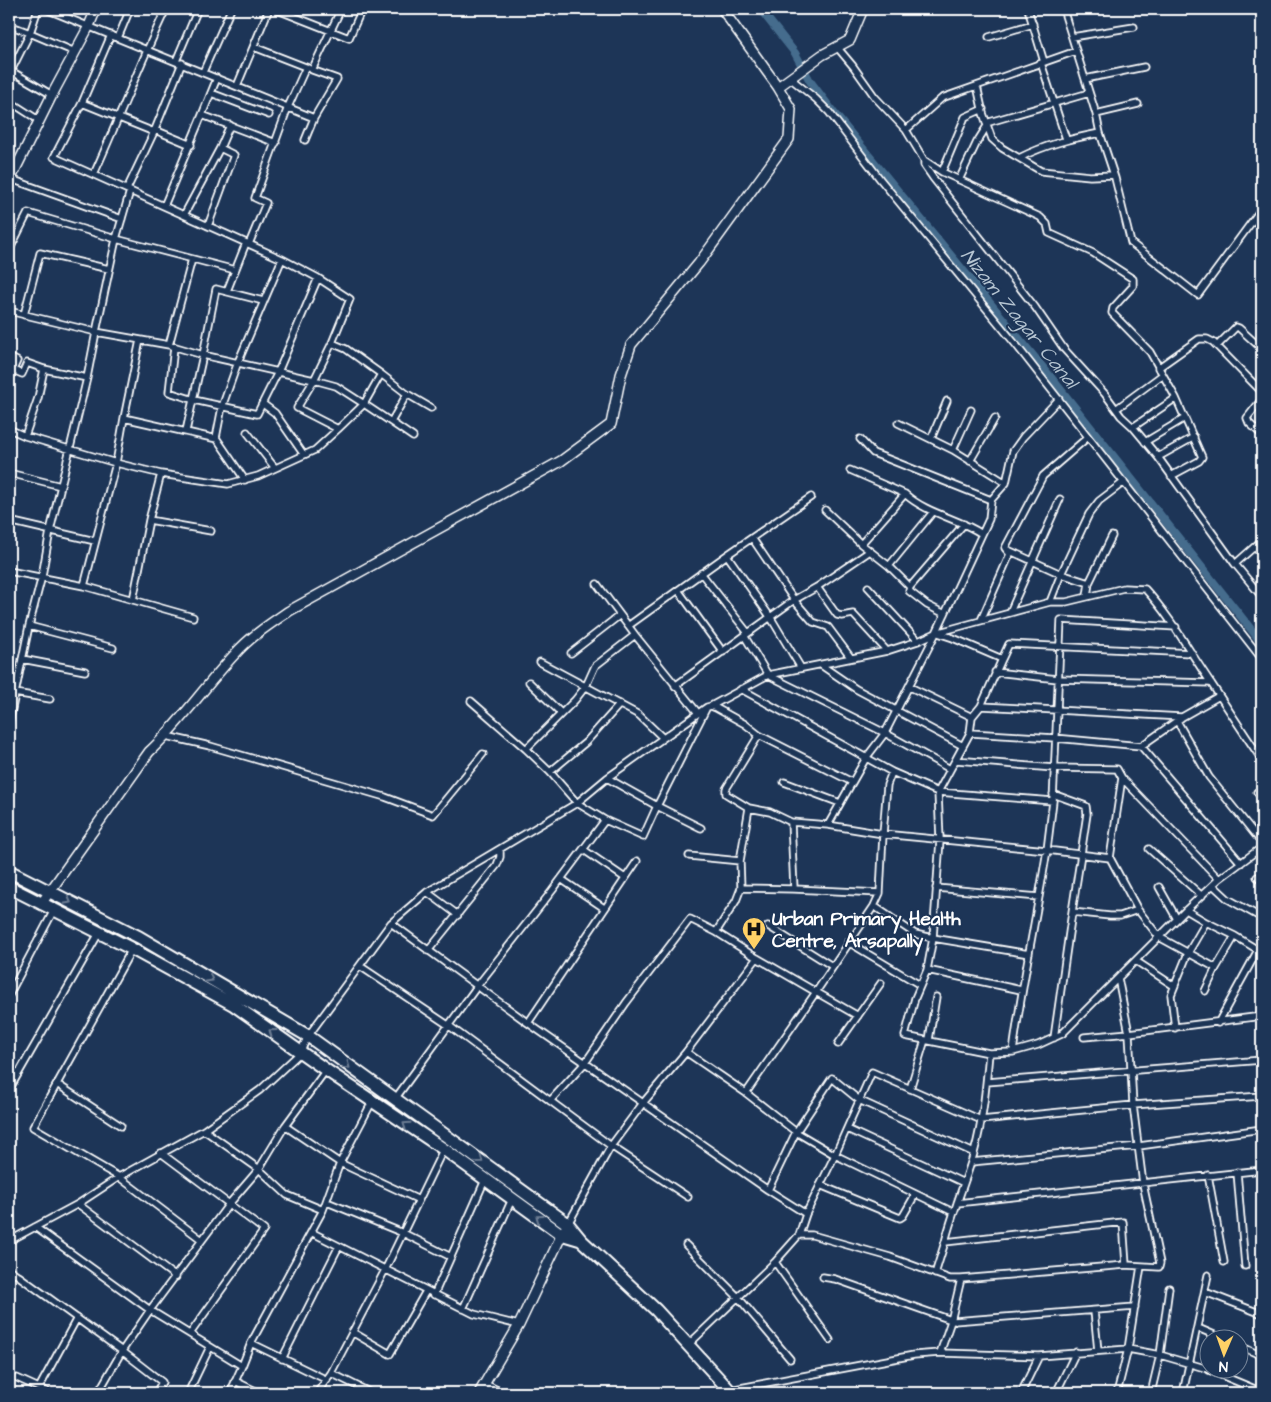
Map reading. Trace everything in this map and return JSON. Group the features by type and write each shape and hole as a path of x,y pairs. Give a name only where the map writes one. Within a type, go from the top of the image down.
{"highway":[{"path":"9,871 139,937 308,1036 568,1224 581,1240 656,1310 730,1392"},
{"path":"9,887 132,949 234,1005 561,1234 581,1240"}],"street":[{"path":"38,9 30,33 10,73 52,95"},
{"path":"46,9 314,118"},
{"path":"96,9 10,180 122,219"},
{"path":"118,38 129,10 120,9"},
{"path":"94,174 166,9"},
{"path":"9,723 29,626 42,576 50,531 87,378 109,269 128,190 154,131 198,9"},
{"path":"203,72 231,9"},
{"path":"237,86 269,9"},
{"path":"275,9 349,38 362,9"},
{"path":"227,291 266,203 255,198 288,107 331,31 341,9"},
{"path":"41,904 149,752 166,736 236,653 267,626 289,611 561,461 611,424 621,375 631,345 699,263 789,139 791,109 722,9"},
{"path":"778,88 791,76 822,55 850,40 863,9"},
{"path":"1028,9 1066,140"},
{"path":"1063,9 1114,175 1132,245 1198,294 1259,212"},
{"path":"989,36 1032,24"},
{"path":"9,25 75,52"},
{"path":"1072,37 1134,27"},
{"path":"111,35 82,103 54,157 282,259 318,278 350,299 332,343 314,380 297,408 338,429"},
{"path":"254,46 336,79 314,118 305,140"},
{"path":"837,47 875,97 906,130 924,160 924,165 1035,307 1062,346 1158,458 1235,564 1262,597"},
{"path":"906,130 940,99 1076,50"},
{"path":"1084,79 1144,67"},
{"path":"791,76 829,112 880,179 1059,399 1262,659"},
{"path":"164,206 217,78"},
{"path":"977,86 982,109 995,143 1041,171 1090,176 1114,175"},
{"path":"211,93 269,115"},
{"path":"959,180 987,124 1089,93"},
{"path":"9,101 40,121"},
{"path":"82,103 119,119 190,145"},
{"path":"1096,114 1138,104"},
{"path":"942,172 965,117 982,109"},
{"path":"202,114 276,143"},
{"path":"184,215 220,148 230,125"},
{"path":"1019,158 1043,146 1100,134"},
{"path":"208,226 234,155 220,148"},
{"path":"924,160 942,172 1040,217 1047,224 1049,233 1093,254 1133,279 1133,286 1113,308 1112,313 1150,352 1176,398 1202,457 1171,476"},
{"path":"9,251 28,212 116,239 235,270"},
{"path":"24,315 40,253 109,269"},
{"path":"169,392 172,346 192,259"},
{"path":"216,438 222,407 238,362 282,259"},
{"path":"162,391 257,414 278,372 318,278"},
{"path":"186,431 216,288 263,301"},
{"path":"9,311 96,332 172,346 336,386 414,436"},
{"path":"1217,346 1236,327 1262,348"},
{"path":"1158,368 1199,339 1207,338 1262,392"},
{"path":"84,586 116,463 140,340"},
{"path":"332,343 346,349 407,394 431,408"},
{"path":"9,357 17,361 9,381"},
{"path":"14,370 22,374 27,363 44,369 87,378"},
{"path":"25,436 38,398 44,369"},
{"path":"9,429 69,450 116,463 161,474 228,484 245,480 316,450 364,404 381,374"},
{"path":"1116,409 1162,375"},
{"path":"391,422 407,394"},
{"path":"1133,427 1176,398"},
{"path":"828,825 866,758 886,733 910,687 989,519 991,500 1006,483 1013,451 1059,399"},
{"path":"1262,399 1247,418 1249,423 1262,435"},
{"path":"931,439 947,400"},
{"path":"263,404 275,413 304,455"},
{"path":"953,450 971,410"},
{"path":"124,418 216,438 220,441 245,480"},
{"path":"970,461 995,418"},
{"path":"1145,442 1185,418"},
{"path":"898,423 953,450 1006,483"},
{"path":"247,432 275,468"},
{"path":"1005,548 1043,476 1088,437"},
{"path":"1158,458 1194,437"},
{"path":"860,439 873,453 991,500"},
{"path":"850,470 905,494 912,501 933,512 971,526 982,534"},
{"path":"9,473 62,486"},
{"path":"133,600 149,520 161,474"},
{"path":"1050,602 1089,514 1099,501 1124,482"},
{"path":"861,544 905,494"},
{"path":"628,626 811,497"},
{"path":"1010,612 1060,498"},
{"path":"825,510 910,587"},
{"path":"889,566 933,512"},
{"path":"149,520 210,531"},
{"path":"9,521 95,541"},
{"path":"945,614 927,605 909,592 910,587 964,524"},
{"path":"1087,596 1089,583 1112,536"},
{"path":"752,538 794,600 813,622 826,626 852,658"},
{"path":"1235,564 1262,540"},
{"path":"1257,545 1262,553"},
{"path":"1005,548 1061,574 1089,583"},
{"path":"981,620 1010,554 1005,548"},
{"path":"675,686 794,600 817,587 870,551"},
{"path":"727,555 771,618 801,668"},
{"path":"9,571 42,576 84,586 193,617"},
{"path":"701,573 746,635 768,675 886,733 950,769"},
{"path":"598,584 628,626 698,713"},
{"path":"817,587 837,615 853,614 887,651"},
{"path":"868,587 918,641"},
{"path":"9,1241 78,1204 119,1177 204,1130 256,1094 300,1052 308,1036 391,923 427,892 577,803 607,778 698,713 768,675 887,651 936,633 1050,602 1066,602 1124,588 1144,589 1176,627 1210,683 1262,760"},
{"path":"678,590 723,652"},
{"path":"571,653 620,615"},
{"path":"1013,1052 1021,990 1040,897 1053,797 1061,620 1176,627"},
{"path":"29,626 113,648"},
{"path":"936,633 953,638 1002,660"},
{"path":"526,749 586,686 595,666 635,635"},
{"path":"1179,719 1209,777 1262,845 1219,879 1214,886 1186,910 1062,1034 1038,1045 1013,1052 989,1053 905,1036 915,998 927,970 933,938 940,840 938,792 970,733 972,717 981,706 1009,644 1192,654"},
{"path":"22,659 85,672"},
{"path":"540,662 638,715 663,738"},
{"path":"820,665 856,690 963,746"},
{"path":"995,672 1058,678 1210,683"},
{"path":"529,682 561,713"},
{"path":"910,687 972,717"},
{"path":"741,690 892,772 938,792 1053,797 1086,806 1087,814 1082,854 1054,1038"},
{"path":"9,692 50,699"},
{"path":"970,733 1141,746 1179,719 1219,696"},
{"path":"471,701 550,772 577,803 606,820 643,837 657,806 709,707"},
{"path":"550,772 586,742 620,704"},
{"path":"981,706 1056,709 1179,719"},
{"path":"709,707 745,724 759,736 852,782"},
{"path":"166,736 210,746 376,794 434,815 483,754"},
{"path":"759,736 726,789 728,796 749,808 770,812 791,822 828,825 883,834 1110,858"},
{"path":"1141,746 1241,863"},
{"path":"956,760 1054,768 1117,770 1122,778 1219,879"},
{"path":"746,1093 874,906 880,892 887,785 892,772"},
{"path":"607,778 701,828"},
{"path":"1122,778 1110,858 1138,910 1159,937 1216,968"},
{"path":"784,782 840,803"},
{"path":"1257,792 1262,798"},
{"path":"716,932 736,901 741,888 740,861 749,808"},
{"path":"395,1099 478,985 606,820"},
{"path":"791,822 794,889"},
{"path":"428,951 497,866 500,849"},
{"path":"1149,849 1202,896"},
{"path":"584,850 625,878"},
{"path":"689,856 740,861"},
{"path":"528,1023 636,861"},
{"path":"561,879 604,908"},
{"path":"1214,886 1228,899 1262,918"},
{"path":"1159,887 1177,919"},
{"path":"741,888 880,892"},
{"path":"936,888 1040,897"},
{"path":"427,892 458,915"},
{"path":"874,906 915,934 1029,954"},
{"path":"9,995 54,910"},
{"path":"1072,912 1120,916 1138,910"},
{"path":"1186,910 1260,951"},
{"path":"550,1101 585,1062 626,1003 690,919 716,932 757,958 858,1016"},
{"path":"1175,1028 1171,995 1188,954 1206,922"},
{"path":"391,923 528,1023 768,1190 806,1214"},
{"path":"768,926 832,966"},
{"path":"9,1090 99,932"},
{"path":"1205,991 1235,936"},
{"path":"848,942 920,986"},
{"path":"1218,1022 1260,951 1262,942"},
{"path":"132,949 33,1127 119,1177 202,1240"},
{"path":"479,1393 519,1325 561,1234 611,1146 643,1103 686,1052 757,958"},
{"path":"1136,961 1174,986"},
{"path":"360,966 448,1025 611,1146 688,1197"},
{"path":"927,970 1021,990"},
{"path":"799,1235 812,1235 890,1257 950,1279 1126,1265 1157,1267 1160,1264 1143,1184 1133,1105 1129,1033 1118,978"},
{"path":"838,1044 881,983"},
{"path":"910,1089 927,1040 936,997"},
{"path":"1084,1036 1175,1028 1262,1016"},
{"path":"686,1052 746,1093 796,1132 835,1156 953,1212"},
{"path":"934,1274 974,1153 987,1082 989,1053"},
{"path":"987,1082 1130,1069 1262,1060"},
{"path":"9,1069 18,1074"},
{"path":"98,1393 122,1351 150,1310 229,1204 259,1169 285,1126 326,1070"},
{"path":"688,1345 774,1262 799,1235 806,1214 835,1156 872,1072 981,1120 1133,1105 1262,1096"},
{"path":"768,1190 796,1132 832,1078 859,1100 974,1153"},
{"path":"57,1084 120,1126"},
{"path":"230,1393 251,1343 327,1202 340,1163 372,1102"},
{"path":"285,1126 340,1163 419,1200"},
{"path":"846,1129 964,1182"},
{"path":"970,1162 1139,1146 1262,1129"},
{"path":"204,1130 259,1169 287,1196 323,1210"},
{"path":"317,1393 331,1373 385,1270 443,1150"},
{"path":"162,1153 264,1230 190,1334"},
{"path":"957,1203 1262,1170"},
{"path":"1237,1172 1245,1266"},
{"path":"1208,1175 1224,1262"},
{"path":"434,1295 485,1180"},
{"path":"820,1185 900,1218 915,1195"},
{"path":"463,1309 512,1199"},
{"path":"327,1202 403,1233 451,1257"},
{"path":"78,1204 176,1277"},
{"path":"945,1242 1122,1222 1126,1265"},
{"path":"35,1227 150,1310 242,1366"},
{"path":"310,1232 474,1314 519,1325"},
{"path":"686,1245 738,1297 790,1360"},
{"path":"282,1358 339,1246"},
{"path":"774,1262 830,1340"},
{"path":"1117,1393 1136,1307 1141,1266"},
{"path":"9,1269 162,1382 156,1393"},
{"path":"1183,1393 1208,1275"},
{"path":"822,1277 835,1279 951,1321 1136,1307"},
{"path":"940,1353 951,1321 961,1279"},
{"path":"1151,1393 1160,1355 1169,1288"},
{"path":"352,1332 390,1354 426,1291"},
{"path":"1205,1292 1262,1314"},
{"path":"1094,1311 1098,1351"},
{"path":"39,1388 77,1318"},
{"path":"1198,1328 1203,1330"},
{"path":"251,1343 326,1380"},
{"path":"188,1393 210,1347"},
{"path":"730,1392 914,1355 940,1353 1039,1356 1128,1349 1160,1355 1198,1366"},
{"path":"1248,1350 1262,1356"},
{"path":"1056,1393 1076,1352"},
{"path":"1021,1393 1039,1356"},
{"path":"331,1373 371,1393"},
{"path":"17,1378 50,1393"},
{"path":"1232,1380 1255,1391 1262,1392"},
{"path":"235,1381 260,1393"},
{"path":"485,1384 504,1393"}],"waterway":[{"name":"Nizam Zagar Canal","path":"760,9 795,53 810,81 834,113 1050,376 1262,643"}],"place":[{"name":"Urban Primary Health Centre, Arsapally","path":"754,950"}]}
